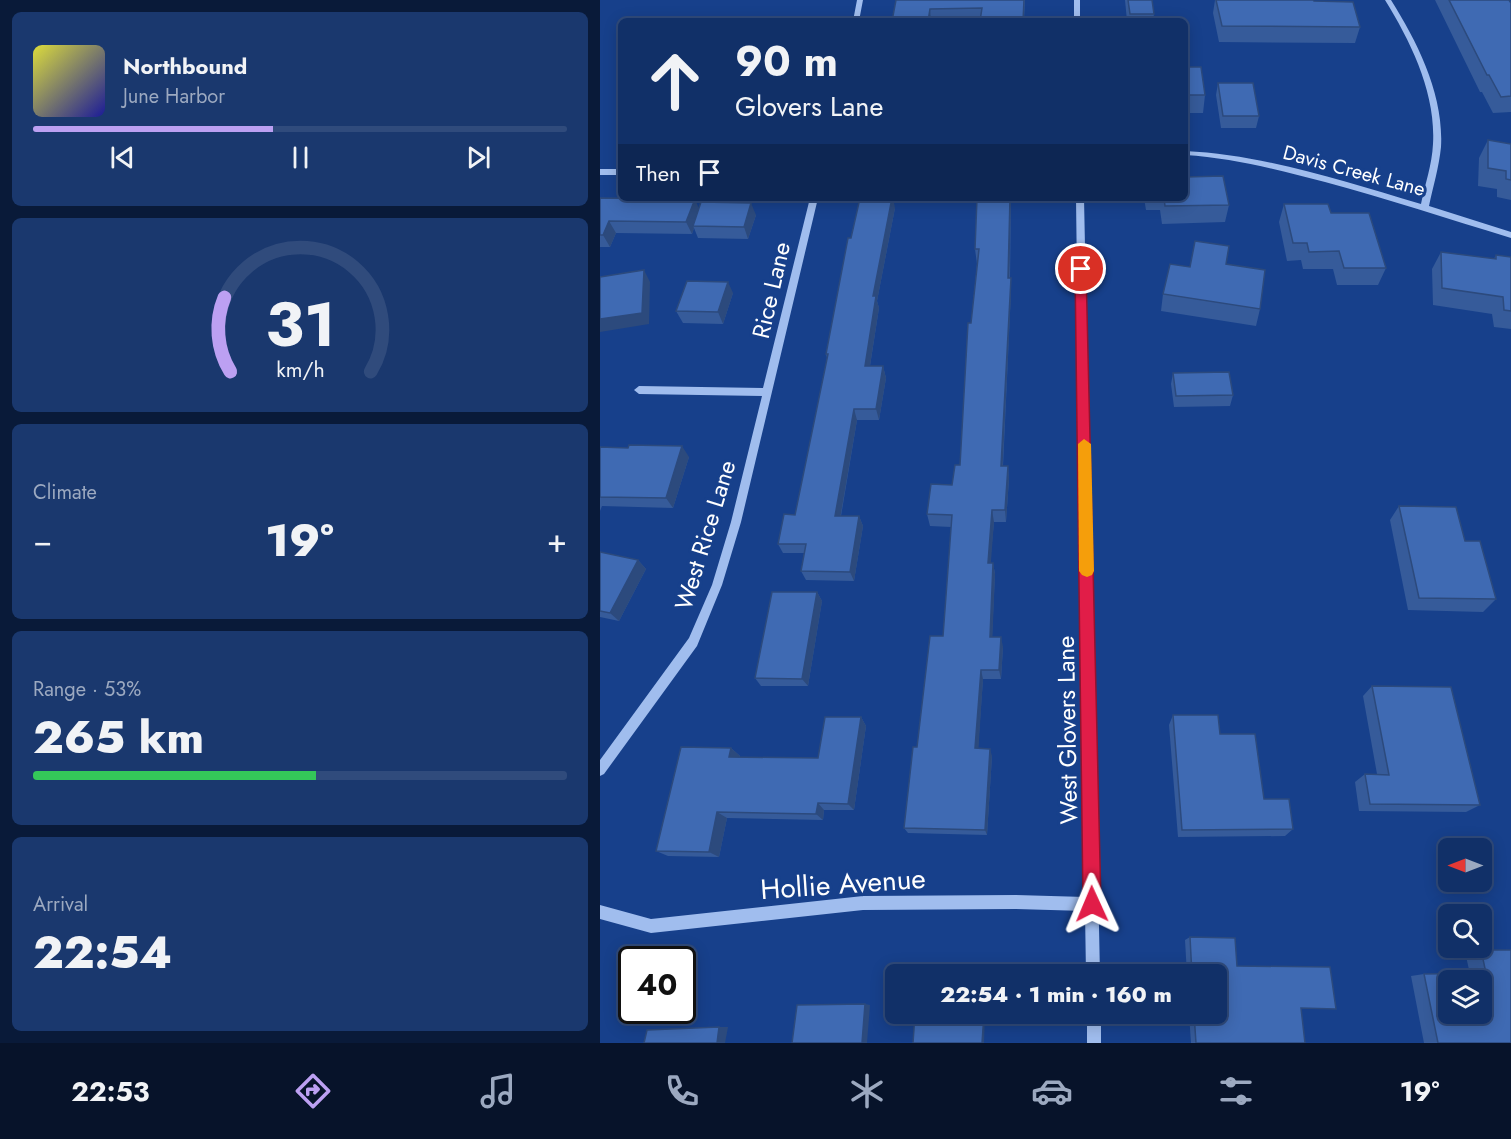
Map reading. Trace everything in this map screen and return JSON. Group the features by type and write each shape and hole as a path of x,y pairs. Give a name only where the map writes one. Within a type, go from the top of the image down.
{"street":[{"path":"857,18 860,0"},
{"path":"1077,0 1077,18"},
{"path":"1388,0 1404,23 1427,77 1437,139 1425,206"},
{"name":"Davis Creek Lane","path":"1188,153 1280,167 1425,206 1511,235"},
{"path":"600,172 618,172"},
{"name":"Rice Lane","path":"767,392 812,201"},
{"name":"West Glovers Lane","path":"1080,201 1093,964"},
{"path":"639,390 767,392"},
{"name":"West Rice Lane","path":"600,770 693,642 723,564 767,392"},
{"name":"Hollie Avenue","path":"600,912 651,926 863,903 1092,904"},
{"path":"1094,1024 1094,1043"}],"building":[{"path":"896,0 1024,0 1023,18 980,18 982,8 930,9 928,18 893,18"},
{"path":"1128,0 1152,0 1154,14 1130,14"},
{"path":"1216,0 1353,2 1360,27 1222,26"},
{"path":"1449,0 1509,0 1511,3 1511,96 1501,97 1487,75"},
{"path":"1188,67 1201,67 1205,95 1188,95"},
{"path":"1218,83 1253,83 1259,116 1223,116"},
{"path":"1488,140 1511,144 1511,180 1506,179 1506,171 1488,168"},
{"path":"1223,176 1229,205 1165,206 1164,201 1188,201 1188,177"},
{"path":"600,198 618,198 618,201 694,201 686,222 609,221 603,235 600,235"},
{"path":"859,201 891,201 873,296 876,296 865,366 883,366 876,409 854,409 835,516 859,516 850,572 801,571 806,544 778,544 784,514 795,515 828,354 826,354 848,238 851,238"},
{"path":"977,201 1010,201 1008,278 1011,278 1001,466 1008,466 1005,510 992,510 988,563 993,563 990,637 1001,637 999,670 981,670 975,748 990,749 985,830 904,828 913,747 917,747 930,636 943,636 952,515 927,514 931,484 952,485 955,465 960,465 968,323 971,323 979,249 975,249"},
{"path":"701,202 751,203 744,227 693,226"},
{"path":"1284,204 1328,204 1331,213 1369,213 1386,268 1344,268 1339,251 1309,252 1307,243 1293,243"},
{"path":"1195,241 1229,246 1226,264 1265,270 1260,309 1163,294 1170,264 1190,267"},
{"path":"1441,252 1496,259 1496,255 1511,257 1511,311 1504,310 1503,297 1442,288"},
{"path":"644,270 642,313 600,319 600,277"},
{"path":"687,281 728,282 718,312 676,311"},
{"path":"1229,372 1233,395 1176,396 1173,373"},
{"path":"629,445 682,446 666,498 600,497 600,447 628,448"},
{"path":"1399,506 1456,507 1465,541 1480,541 1496,599 1419,598"},
{"path":"600,552 638,560 610,613 600,611"},
{"path":"772,592 817,592 802,679 755,678"},
{"path":"1372,686 1451,687 1480,805 1370,804 1365,774 1389,775"},
{"path":"1173,715 1218,715 1220,734 1255,734 1264,799 1289,799 1293,829 1182,830"},
{"path":"825,717 861,717 848,804 818,803 816,814 717,812 709,852 656,851 681,747 731,748 729,757 818,758"},
{"path":"1190,937 1235,938 1237,966 1330,967 1336,1009 1301,1008 1305,1043 1196,1043 1195,1024 1227,1024 1227,964 1191,964"},
{"path":"1492,950 1511,950 1511,1043 1438,1043 1424,974 1438,974 1438,1024 1492,1024 1492,970 1485,970 1483,958 1492,958"},
{"path":"865,1004 862,1043 792,1043 797,1005"},
{"path":"914,1024 983,1024 982,1043 913,1043"},
{"path":"719,1027 717,1043 644,1043 647,1030"}],"slow traffic":[{"path":"1084,444 1087,571"}],"route":[{"path":"1081,269 1092,904"}]}
